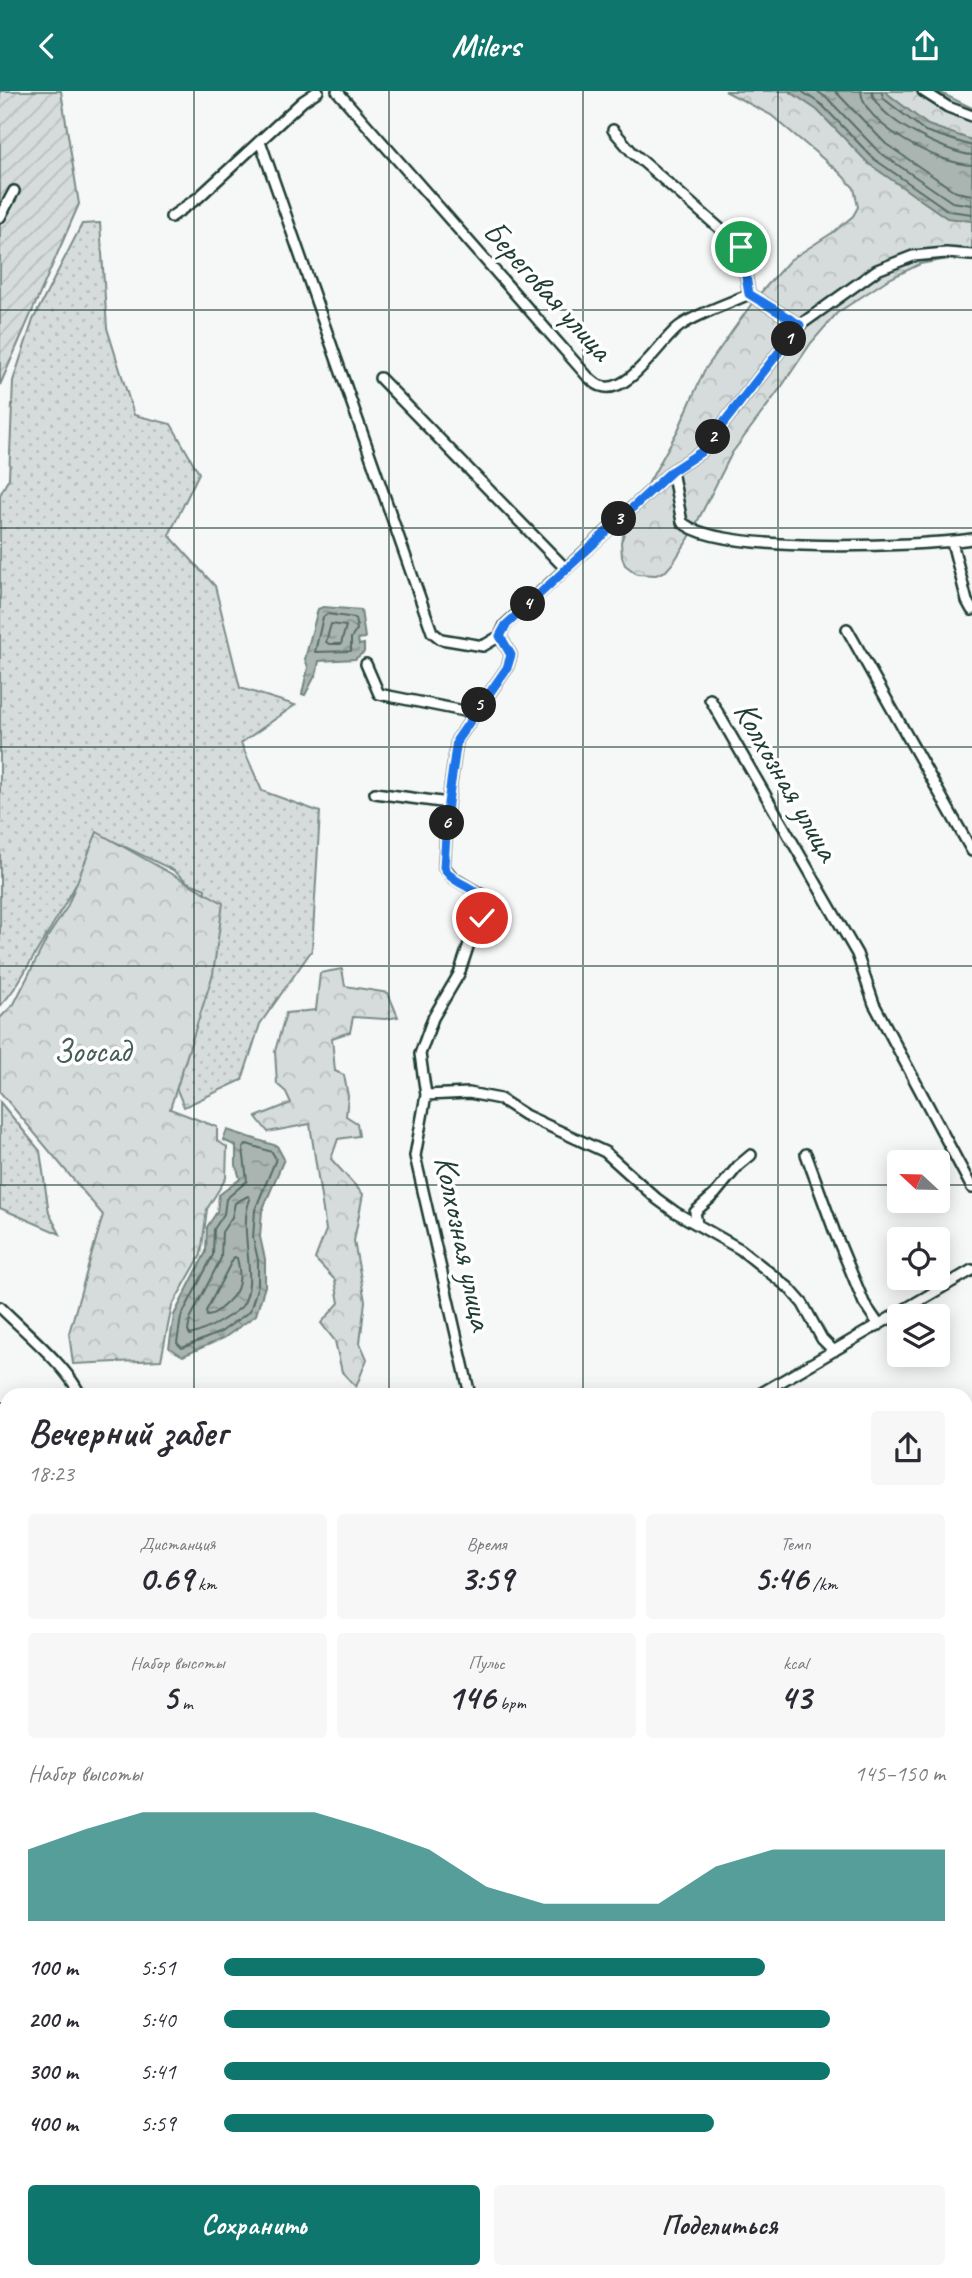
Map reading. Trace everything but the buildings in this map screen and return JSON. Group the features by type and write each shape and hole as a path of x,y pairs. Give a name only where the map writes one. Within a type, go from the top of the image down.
{"street":[{"path":"171,217 199,197 303,101 318,91"},
{"name":"Береговая улица","path":"335,91 588,377 599,386 611,388 622,383 658,351 679,327 749,294"},
{"path":"923,91 947,107 972,116"},
{"path":"613,130 632,152 741,247 749,294 800,325"},
{"path":"260,141 432,632 441,639 483,646 500,636 506,625 565,568 672,471 701,452 800,325 877,270 913,256 946,253 972,255"},
{"path":"0,217 14,191"},
{"path":"380,378 565,568"},
{"path":"672,471 682,522 688,528 703,533 766,544 841,546 972,539"},
{"path":"952,542 967,601 972,610"},
{"path":"847,628 972,851"},
{"path":"375,793 448,803 457,740 507,668 511,655 500,636"},
{"path":"366,664 379,694 474,713"},
{"name":"Колхозная улица","path":"710,699 857,954 874,1004 972,1188"},
{"name":"Колхозная улица","path":"448,803 444,867 453,878 482,895 487,908 472,935 458,974 433,1018 420,1054 426,1095 415,1156 468,1388"},
{"path":"426,1095 469,1093 499,1099 525,1115 605,1152 657,1199 740,1249 789,1288 803,1304 822,1339 834,1351"},
{"path":"806,1154 864,1303 878,1325"},
{"path":"697,1224 695,1212 751,1155"},
{"path":"770,1388 972,1270"},
{"path":"0,1307 77,1388"}],"green space":[{"path":"0,91 61,91 79,204 0,385"},
{"path":"725,91 937,91 972,108 972,261 953,258 920,264 887,280 837,313 811,343 732,453 689,538 673,563 666,571 656,575 637,574 625,565 621,542 631,515 678,430 704,371 755,299 790,260 835,231 853,216 858,207 854,188 840,173 771,115"},
{"path":"100,223 107,328 134,415 171,424 199,473 169,535 215,586 240,688 295,705 241,743 262,791 320,812 312,950 260,1024 242,1080 184,1107 165,1061 201,948 205,889 187,882 173,870 101,835 53,924 15,987 0,1006 0,495 9,478 13,381 33,320 82,224"},
{"name":"Зоосад","path":"97,832 223,903 213,974 170,1109 217,1127 217,1141 227,1147 226,1178 207,1209 201,1255 172,1306 161,1360 73,1364 69,1333 103,1215 0,1092 0,1018 14,1004 47,938 67,907"},
{"path":"342,969 345,986 388,993 398,1017 353,1017 350,1032 332,1038 335,1071 344,1075 348,1096 346,1116 357,1123 359,1136 338,1139 331,1159 363,1194 354,1241 365,1301 360,1343 367,1359 356,1387 342,1372 335,1341 321,1323 339,1303 335,1280 315,1259 326,1230 310,1124 268,1132 256,1117 291,1103 286,1092 277,1084 275,1051 286,1013 316,1010 320,973"},
{"path":"0,1102 40,1151 49,1213 60,1234 0,1208"}],"water":[{"path":"789,91 884,91 928,125 972,140 972,221 947,218 869,164 817,110"},
{"path":"323,607 361,610 365,638 358,639 359,645 364,644 364,652 355,659 319,661 317,672 305,695 302,694 308,667 305,659 318,609"},
{"path":"227,1130 277,1146 284,1159 262,1211 260,1237 265,1259 265,1286 256,1315 224,1338 183,1356 169,1348 174,1315 206,1252 207,1227 217,1212 219,1195 240,1179 236,1165 236,1146 223,1140"}],"route":[{"path":"482,918 487,908 482,895 453,878 444,867 448,803 457,740 507,668 511,655 500,636 506,625 672,471 701,452 800,325 749,294 741,247"}]}
